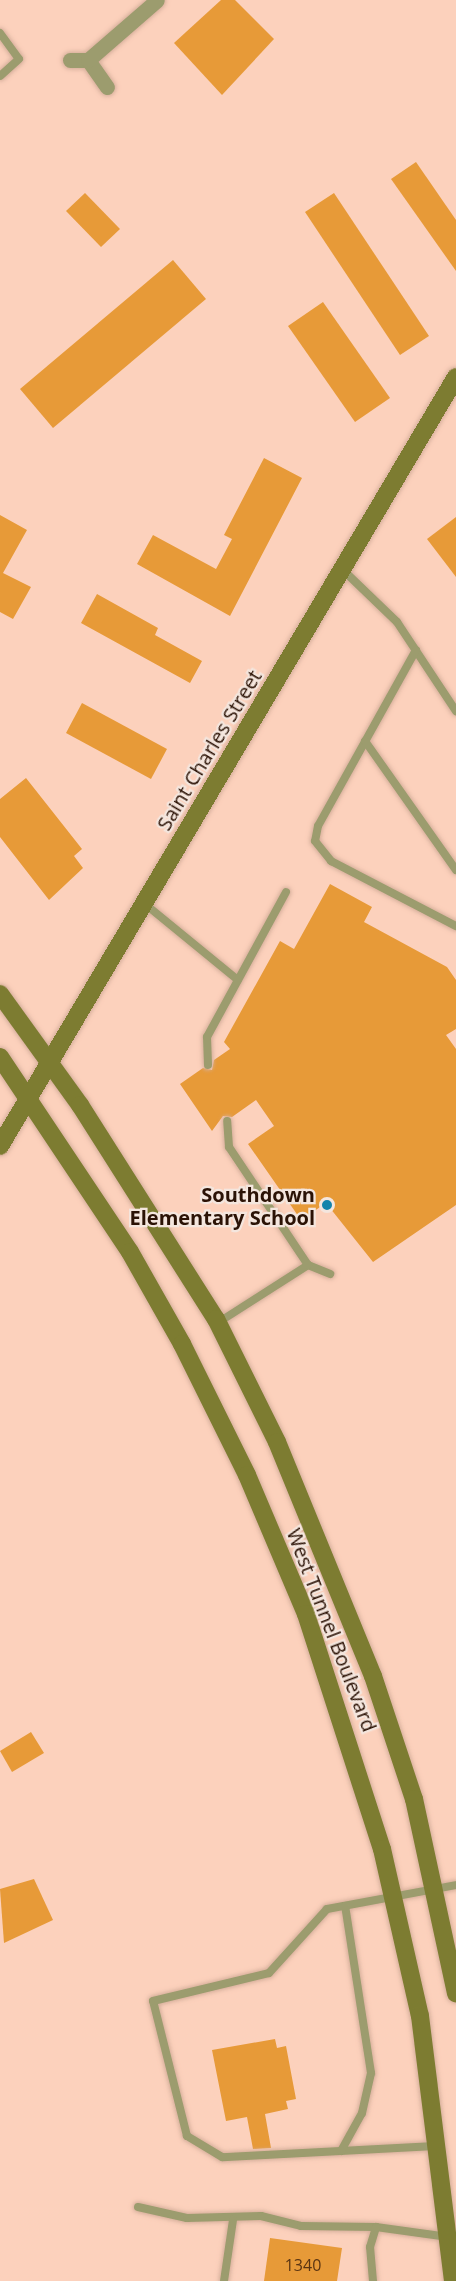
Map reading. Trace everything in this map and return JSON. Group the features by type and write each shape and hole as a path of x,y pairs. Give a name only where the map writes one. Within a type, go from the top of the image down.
{"main road":[{"name":"Saint Charles Street","path":"0,1146 51,1065 456,377"},
{"name":"West Tunnel Boulevard","path":"0,994 51,1065 218,1323 277,1442 344,1599 414,1799 456,1994"},
{"name":"West Tunnel Boulevard","path":"0,1057 130,1252 248,1475 349,1738 393,1896 420,2016 440,2145 453,2281"}],"street":[{"path":"70,60 88,60 157,0"},
{"path":"88,60 107,87"}],"lane":[{"path":"0,33 19,59 0,76"},
{"path":"342,569 397,622 456,711"},
{"path":"416,650 318,826 319,852 456,926"},
{"path":"365,741 456,870"},
{"path":"208,1065 204,1044 286,892"},
{"path":"145,904 238,980"},
{"path":"227,1120 229,1147 308,1265 330,1274"},
{"path":"218,1323 308,1265"},
{"path":"440,2145 222,2157 186,2136 153,2001 269,1973 327,1909 456,1884"},
{"path":"341,2151 362,2113 371,2073 345,1906"},
{"path":"138,2207 233,2220 261,2216 301,2226 376,2227 450,2238"},
{"path":"224,2281 233,2220"},
{"path":"373,2281 370,2247 376,2227"}],"building":[{"path":"221,0 235,0 274,39 222,95 174,43"},
{"path":"416,162 456,220 456,271 391,179"},
{"path":"85,193 120,229 101,247 66,211"},
{"path":"334,193 429,336 400,355 305,212"},
{"path":"173,260 206,299 53,428 20,389"},
{"path":"323,302 390,398 355,422 288,326"},
{"path":"264,458 302,478 230,616 137,564 153,535 216,569 232,539 224,535"},
{"path":"0,515 27,530 3,573 31,587 13,619 0,612"},
{"path":"456,517 456,577 427,539"},
{"path":"97,594 158,628 155,635 202,661 190,683 81,623"},
{"path":"82,703 167,749 151,779 66,733"},
{"path":"26,778 82,849 74,856 83,868 49,900 0,837 0,799"},
{"name":"Southdown Elementary School","path":"330,884 372,907 364,922 447,967 456,980 456,1029 446,1035 456,1049 456,1205 373,1262 326,1203 301,1220 248,1144 274,1126 256,1100 232,1117 223,1116 212,1131 180,1084 203,1068 212,1070 214,1060 230,1049 224,1042 280,941 294,949"},
{"path":"31,1732 44,1753 12,1772 0,1751"},
{"path":"34,1879 53,1920 4,1943 0,1889"},
{"path":"275,2039 277,2048 286,2046 296,2099 286,2101 288,2109 265,2114 271,2148 253,2149 247,2117 226,2121 212,2050"},
{"path":"270,2238 342,2248 337,2281 264,2281"}],"place":[{"name":"Southdown Elementary School","path":"327,1205"}]}
